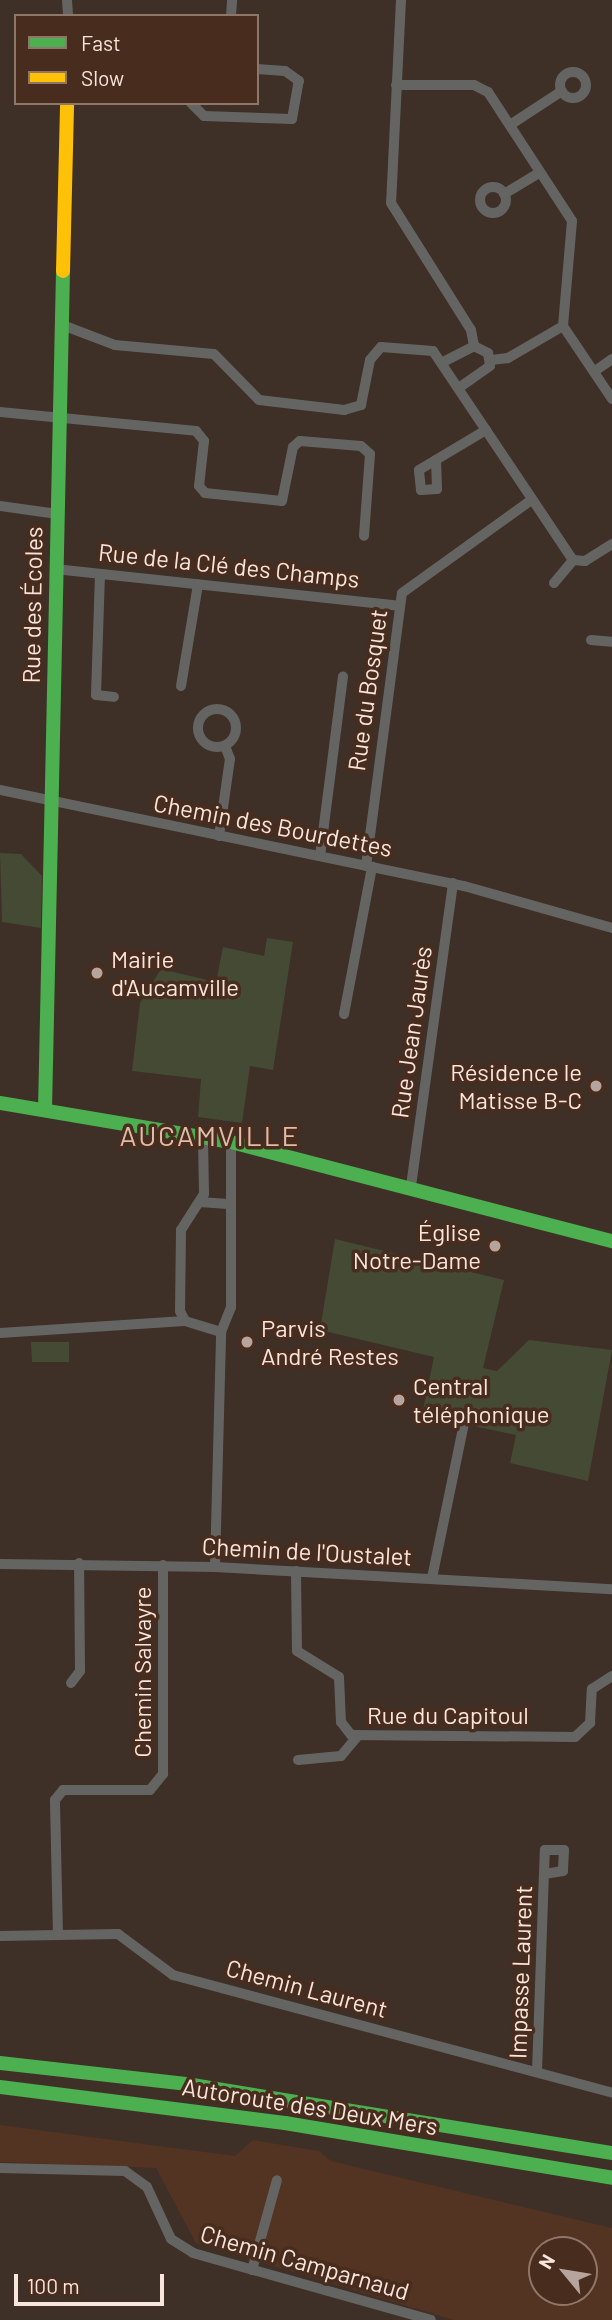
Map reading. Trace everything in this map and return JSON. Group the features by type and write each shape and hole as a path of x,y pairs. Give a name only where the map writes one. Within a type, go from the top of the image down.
{"main road":[{"name":"Rue des Écoles","path":"44,1110 58,347 65,326 59,302 66,105"},
{"path":"0,1103 231,1142 481,1203 612,1241"},
{"name":"Autoroute des Deux Mers","path":"0,2063 187,2084 612,2153"},
{"name":"Autoroute des Deux Mers","path":"0,2087 285,2123 612,2178"}],"street":[{"path":"401,0 391,203 471,330 474,346 491,360"},
{"path":"193,105 204,116 292,119 299,82 285,71 259,69"},
{"path":"396,85 482,87 510,125 574,231 564,326 612,399"},
{"path":"510,125 562,91"},
{"path":"504,194 539,173"},
{"path":"65,326 115,345 214,354 227,362 259,400 344,410 361,405 370,360 381,347 433,351 445,361 530,501 573,560 585,561 612,544"},
{"path":"461,386 491,360 508,358 564,326"},
{"path":"445,361 474,346"},
{"path":"595,371 612,359"},
{"path":"0,412 196,431 204,441 201,490 269,500 288,495 293,447 300,441 368,448 365,536"},
{"path":"436,460 486,430"},
{"name":"Rue du Bosquet","path":"344,1014 369,867 399,606 412,580 530,501"},
{"path":"0,506 57,514"},
{"path":"554,583 573,560"},
{"name":"Rue de la Clé des Champs","path":"55,569 399,606"},
{"path":"100,574 96,695 114,697"},
{"path":"181,686 198,584"},
{"path":"591,640 612,642"},
{"path":"320,856 343,676"},
{"path":"219,836 230,759 225,746"},
{"name":"Chemin des Bourdettes","path":"0,790 453,883 612,928"},
{"name":"Rue Jean Jaurès","path":"411,1186 453,883"},
{"path":"185,1321 180,1240 200,1202 204,1138"},
{"path":"215,1567 221,1502 221,1332 231,1307 231,1142"},
{"path":"200,1202 231,1204"},
{"path":"0,1333 185,1321 221,1332"},
{"path":"432,1578 464,1424"},
{"path":"71,1683 80,1671 79,1563"},
{"name":"Chemin de l'Oustalet","path":"0,1564 79,1563 215,1567 612,1589"},
{"name":"Chemin Salvayre","path":"58,1935 55,1800 63,1790 150,1790 163,1774 163,1565"},
{"name":"Rue du Capitoul","path":"296,1572 297,1651 339,1677 341,1722 358,1736 575,1737 590,1723 592,1689 612,1676"},
{"path":"298,1760 341,1756 358,1736"},
{"name":"Impasse Laurent","path":"537,2072 544,1874"},
{"name":"Chemin Laurent","path":"0,1936 118,1934 173,1975 612,2093"},
{"name":"Chemin Camparnaud","path":"0,2168 134,2174 180,2246 252,2270 431,2320"},
{"path":"252,2270 277,2180"}],"shaded area":[{"path":"0,2125 235,2156 253,2140 319,2151 331,2161 612,2228 612,2320 454,2320 196,2243 156,2168 0,2162"}],"green space":[{"path":"0,853 21,854 42,876 41,928 2,922"},
{"path":"267,938 293,942 273,1070 250,1066 242,1123 198,1117 201,1079 132,1071 140,1003 161,969 216,982 223,947 264,956"},
{"path":"335,1239 504,1280 483,1368 497,1371 529,1340 612,1350 588,1481 510,1463 516,1435 422,1415 434,1357 320,1330"},
{"path":"31,1342 69,1342 69,1362 32,1362"}],"traffic: fast":[{"path":"45,1110 63,271"},
{"path":"0,1103 231,1142 612,1241"},
{"path":"0,2063 186,2084 612,2153"},
{"path":"0,2087 285,2123 612,2178"}],"traffic: slow":[{"path":"63,271 67,105"}],"place":[{"name":"Mairie d'Aucamville","path":"97,973"},
{"name":"Résidence le Matisse B-C","path":"596,1086"},
{"name":"Église Notre-Dame","path":"495,1246"},
{"name":"Parvis André Restes","path":"247,1342"},
{"name":"Central téléphonique","path":"399,1400"}],"district":[{"name":"AUCAMVILLE","path":"210,1135"}]}
